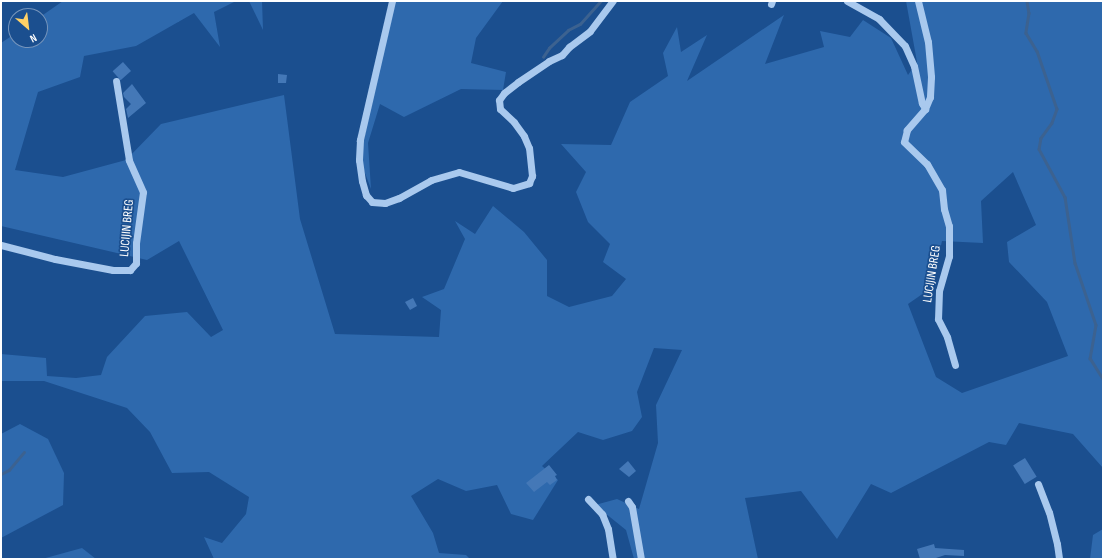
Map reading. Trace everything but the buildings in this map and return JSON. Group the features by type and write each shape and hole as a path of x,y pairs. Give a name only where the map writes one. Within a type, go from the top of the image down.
{"street":[{"path":"392,1 360,140 359,160 366,195 372,202 386,203 431,180 459,172 513,188 529,183 532,176 529,148 524,136 514,122 500,109 499,100 504,93 518,82 549,61 562,55 570,46 590,31 613,1"},
{"path":"847,1 879,19 904,46 914,66 922,103 925,109"},
{"name":"LUCIJIN BREG","path":"918,1 928,42 931,76 930,97 925,109 908,130 904,142 911,147 927,164 942,190 944,209 949,226 949,256 939,291 938,320 947,337 955,365"},
{"name":"LUCIJIN BREG","path":"1,245 55,259 113,270 130,270 136,263 136,243 143,192 129,160 116,81"},
{"path":"1038,484 1049,512 1059,559"},
{"path":"588,499 602,514 608,529 613,559"},
{"path":"628,500 632,508 641,559"}],"shaded area":[{"path":"63,1 236,1 214,12 220,47 194,13 136,46 84,56 80,77 38,92 15,170 63,177 126,160 161,124 284,95 300,219 335,334 439,337 441,310 422,297 444,289 465,239 455,221 475,234 493,206 524,232 547,260 547,296 569,307 612,296 626,279 603,262 610,244 588,222 576,192 586,172 561,144 611,145 630,102 668,76 663,53 677,27 681,52 707,35 687,81 784,15 765,64 824,47 820,31 850,37 863,20 891,38 908,75 917,62 906,1 1103,1 1103,468 1073,434 1019,423 1006,445 989,442 891,493 871,484 837,539 801,491 745,498 758,559 634,559 626,530 595,505 617,499 639,509 658,443 656,405 682,350 654,348 637,392 642,417 632,431 603,440 578,432 542,466 558,480 533,520 511,514 497,485 466,491 438,479 411,496 433,533 439,553 466,555 470,559 214,559 204,537 222,543 246,514 249,497 209,472 172,473 150,432 127,408 44,381 1,381 1,354 46,358 47,376 76,378 101,375 107,357 145,316 187,312 211,337 223,330 179,241 147,260 1,226 1,43 8,38 8,48 48,48 48,11","holes":["1013,172 1036,225 1007,242 1009,262 1047,302 1068,356 962,393 936,377 908,304 931,288 942,241 983,243 981,201"]},
{"path":"249,1 262,1 263,30"},
{"path":"392,1 503,1 476,38 471,63 506,72 503,90 461,89 404,117 380,104 368,143 371,189 360,160"},
{"path":"20,424 48,439 64,473 63,505 1,538 1,434"},
{"path":"1103,529 1103,559 1090,559 1093,535"},
{"path":"82,548 96,559 42,559"}],"waterway":[{"path":"543,57 549,48 568,30 580,24 601,1"},
{"path":"1027,1 1029,13 1026,33 1037,51 1057,109 1052,123 1041,138 1039,149 1065,197 1075,263 1096,325 1090,358 1103,379"},
{"path":"1,474 9,470 24,452"}]}
